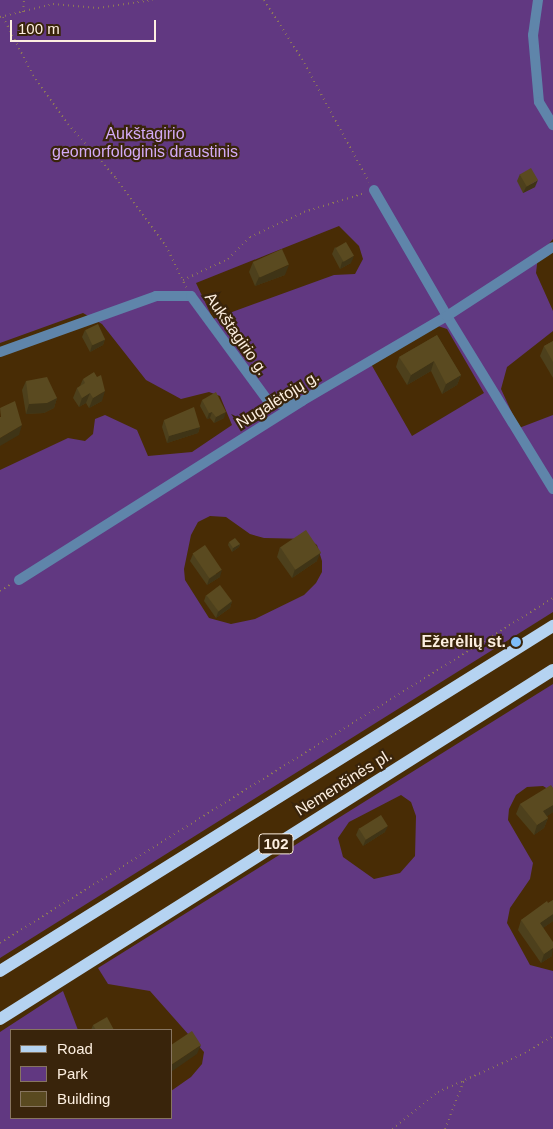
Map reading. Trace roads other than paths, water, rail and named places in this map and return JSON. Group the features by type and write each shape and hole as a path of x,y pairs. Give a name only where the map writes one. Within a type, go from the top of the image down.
{"main road":[{"name":"Nemenčinės pl.","path":"0,971 553,626"},
{"name":"Nemenčinės pl.","path":"0,1019 553,670"}],"street":[{"path":"538,0 533,35 539,102 553,125"},
{"path":"374,190 446,316 553,489"},
{"name":"Nugalėtojų g.","path":"19,580 302,401 446,316 553,247"},
{"name":"Aukštagirio g.","path":"0,352 156,296 191,296 268,401 285,405 302,401"}],"place":[{"name":"Ežerėlių st.","path":"516,642"}],"park label":[{"name":"Aukštagirio geomorfologinis draustinis","path":"145,143"}]}
